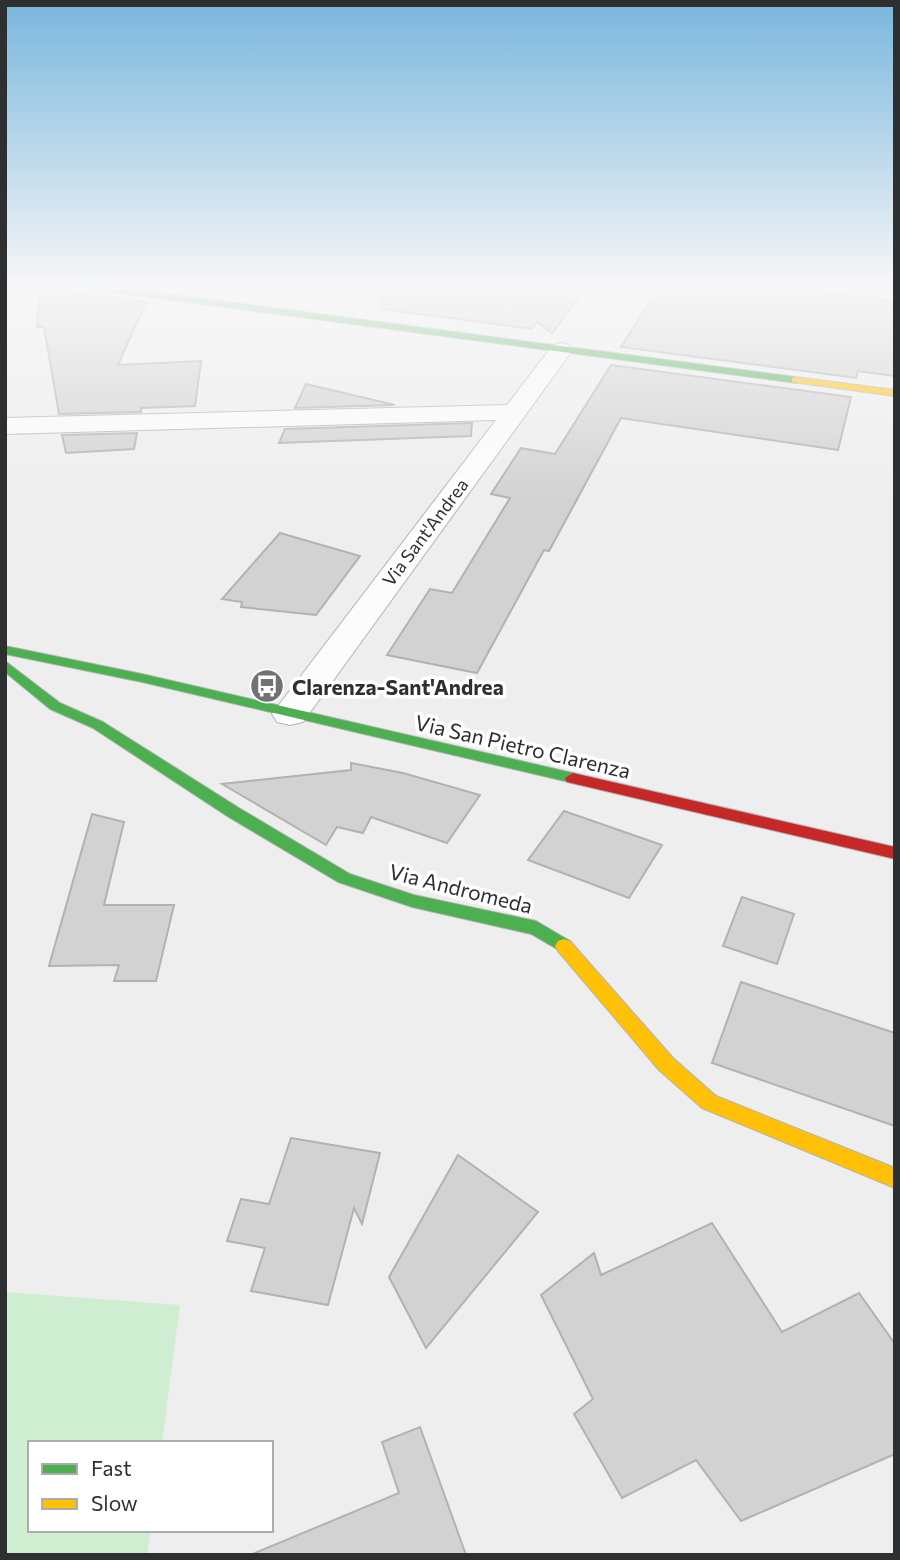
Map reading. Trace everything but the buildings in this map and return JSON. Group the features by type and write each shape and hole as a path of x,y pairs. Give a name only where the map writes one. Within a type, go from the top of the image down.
{"main road":[{"path":"614,357 895,393"},
{"name":"Via San Pietro Clarenza","path":"5,650 142,678 895,853"},
{"name":"Via Andromeda","path":"5,665 55,706 99,726 233,812 344,878 412,901 536,928 568,948 666,1064 709,1102 895,1178"},
{"path":"111,691 142,678"},
{"path":"99,704 95,711 99,726"}],"street":[{"name":"Via Sant'Andrea","path":"290,714 556,357"},
{"path":"5,426 514,412"}],"green space":[{"path":"5,1292 180,1305 162,1441 28,1441 28,1532 151,1532 147,1555 5,1555"}],"traffic: fast":[{"path":"622,357 796,380"},
{"path":"5,650 142,678 573,778"},
{"path":"5,665 55,706 98,725 233,812 344,878 412,901 536,928 564,946"}],"traffic: slow":[{"path":"796,380 895,393"},
{"path":"564,946 666,1064 709,1102 895,1178"}],"traffic: jam":[{"path":"573,778 895,853"}],"place":[{"name":"Clarenza-Sant'Andrea","path":"267,686"}]}
